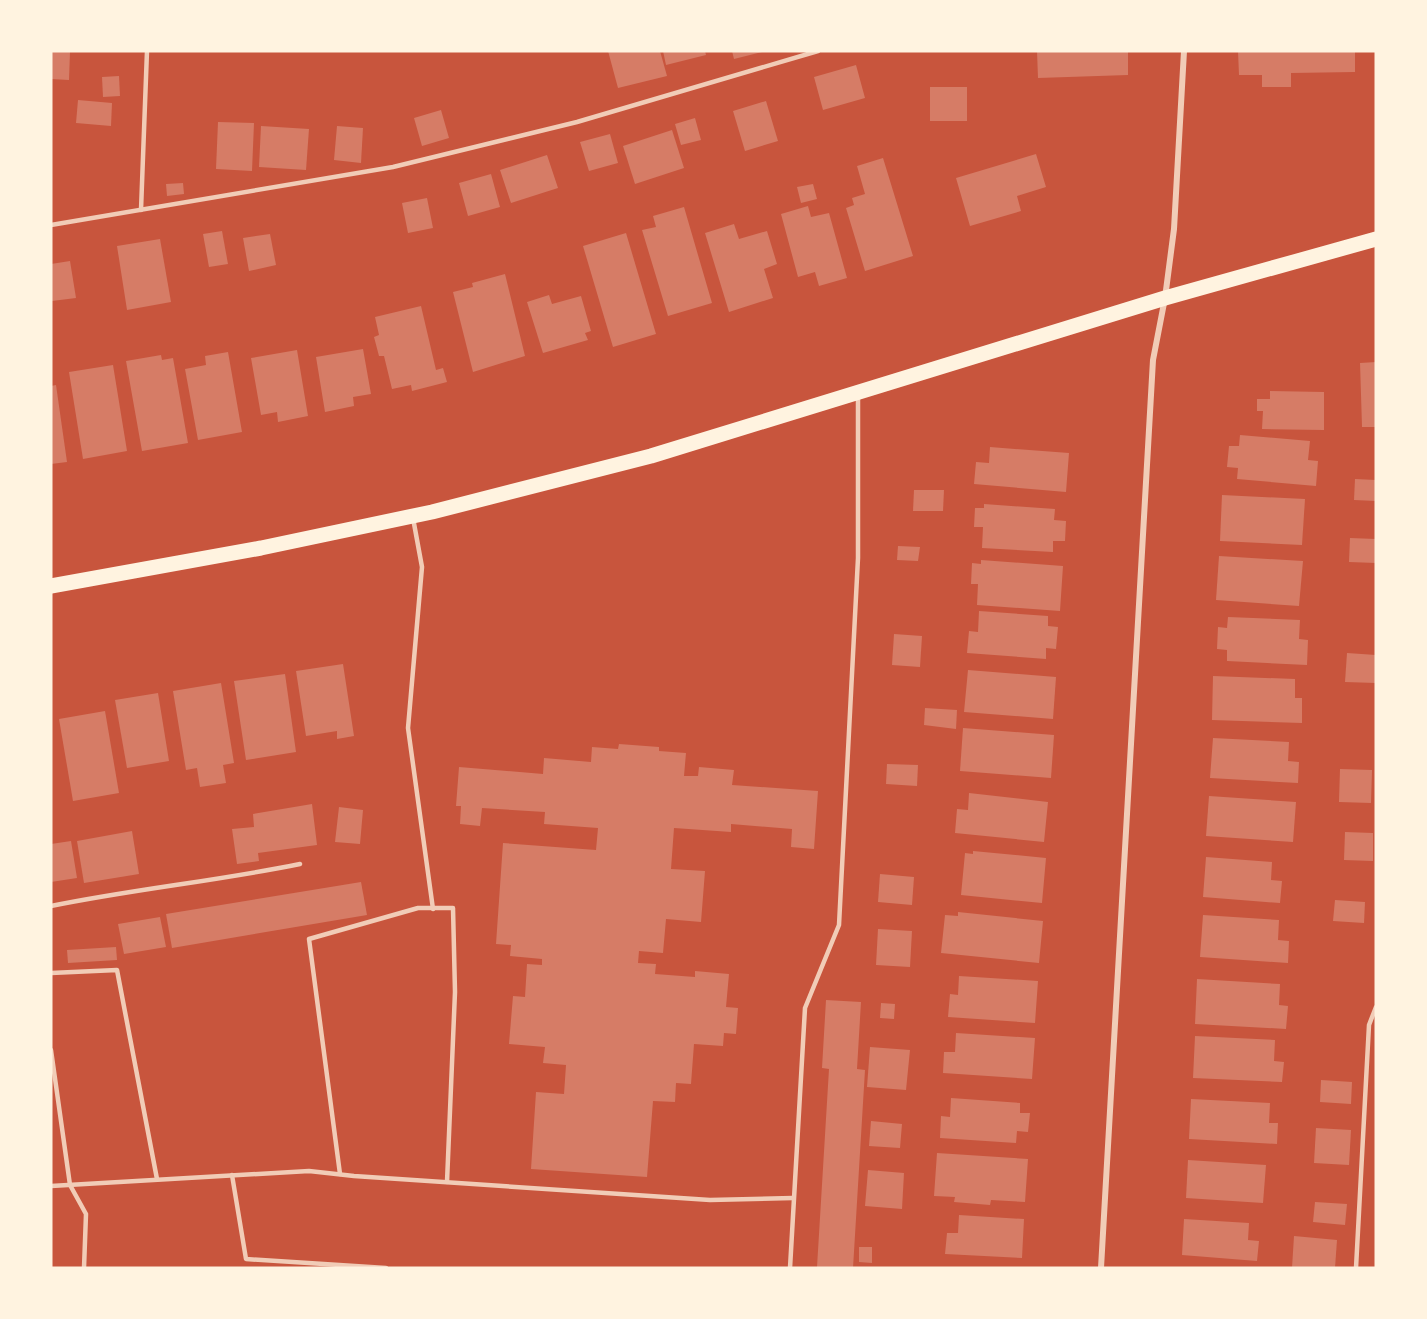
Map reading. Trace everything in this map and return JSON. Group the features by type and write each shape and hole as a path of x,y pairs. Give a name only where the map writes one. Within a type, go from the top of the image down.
{"main road":[{"path":"51,586 261,548 413,516 651,456 1165,298 1376,239"}],"street":[{"path":"1101,1268 1153,360 1165,298 1174,228 1184,51"}],"lane":[{"path":"141,210 147,51"},
{"path":"51,225 393,167 577,122 818,51"},
{"path":"790,1268 805,1008 839,925 858,558 858,393"},
{"path":"413,516 422,567 408,728 433,909"},
{"path":"51,906 237,877 300,864"},
{"path":"340,1174 309,939 418,908 453,908 456,992 447,1182"},
{"path":"51,974 117,970 157,1179"},
{"path":"1356,1268 1369,1025 1376,1007"},
{"path":"51,1050 70,1185 86,1214 84,1268"},
{"path":"51,1186 309,1171 710,1200 793,1198"},
{"path":"232,1175 246,1259 386,1268"}],"building":[{"path":"51,51 70,52 69,80 51,79"},
{"path":"608,51 660,51 667,76 618,88"},
{"path":"663,51 705,51 706,55 666,65"},
{"path":"732,51 762,51 762,52 734,59"},
{"path":"1037,51 1128,51 1128,75 1038,78"},
{"path":"1238,51 1355,51 1355,72 1291,73 1291,87 1262,87 1262,75 1239,75"},
{"path":"856,65 865,98 823,110 814,77"},
{"path":"119,76 120,96 103,97 102,77"},
{"path":"930,87 967,87 967,121 930,121"},
{"path":"78,100 112,103 111,126 76,123"},
{"path":"766,101 778,141 745,151 733,111"},
{"path":"441,110 449,138 422,146 414,118"},
{"path":"695,118 701,140 681,145 675,124"},
{"path":"218,122 254,123 252,171 216,169"},
{"path":"261,126 309,129 306,170 259,167"},
{"path":"337,126 363,128 361,163 334,160"},
{"path":"672,130 684,168 635,184 623,146"},
{"path":"610,134 618,163 589,171 580,142"},
{"path":"1036,154 1046,187 1017,196 1021,211 970,226 956,178"},
{"path":"547,155 558,188 511,203 500,170"},
{"path":"883,158 913,256 865,271 846,208 854,205 852,198 865,194 857,166"},
{"path":"491,174 500,207 468,216 459,183"},
{"path":"183,183 184,194 167,196 166,184"},
{"path":"813,184 817,199 801,203 797,187"},
{"path":"427,198 433,228 408,233 402,203"},
{"path":"808,206 811,217 829,213 847,278 819,286 815,272 798,277 781,214"},
{"path":"684,207 712,303 668,316 642,230 656,227 653,216"},
{"path":"734,224 739,239 767,231 777,264 764,269 773,298 729,312 705,233"},
{"path":"222,231 228,264 209,267 203,234"},
{"path":"626,233 656,334 613,347 583,246"},
{"path":"270,234 276,265 249,271 243,238"},
{"path":"160,239 171,302 127,310 117,246"},
{"path":"70,261 76,298 52,301 51,264"},
{"path":"505,274 525,356 473,372 453,292 473,287 472,283"},
{"path":"549,295 552,304 581,296 591,331 585,333 588,340 543,353 527,302"},
{"path":"421,306 436,370 443,368 447,382 412,391 411,385 392,389 384,356 379,356 374,337 379,335 375,317"},
{"path":"363,349 371,394 353,397 354,406 325,412 316,357"},
{"path":"297,350 308,416 278,422 277,412 261,415 251,358"},
{"path":"228,352 242,432 198,440 185,369 206,365 205,356"},
{"path":"161,355 162,360 173,358 188,443 142,451 126,361"},
{"path":"1376,362 1376,427 1362,427 1360,363"},
{"path":"113,365 127,451 83,459 69,372"},
{"path":"56,385 67,462 51,464 51,386"},
{"path":"1270,391 1324,392 1324,430 1262,429 1263,411 1257,411 1257,399 1270,399"},
{"path":"1240,435 1310,441 1308,460 1318,461 1316,486 1237,479 1238,468 1227,467 1229,446 1239,446"},
{"path":"990,447 1069,453 1066,492 974,484 976,462 989,463"},
{"path":"1355,479 1376,480 1376,501 1354,500"},
{"path":"914,490 944,490 943,511 913,511"},
{"path":"1222,495 1305,499 1302,545 1220,541"},
{"path":"984,504 1055,509 1054,520 1066,521 1065,541 1053,541 1053,552 982,548 983,527 974,527 975,508 984,508"},
{"path":"1350,538 1376,539 1376,563 1349,562"},
{"path":"898,546 920,547 918,561 897,560"},
{"path":"1219,556 1303,561 1299,606 1216,600"},
{"path":"981,560 1063,566 1060,611 977,605 978,584 971,584 972,563 981,564"},
{"path":"979,611 1048,616 1048,626 1058,627 1056,649 1046,648 1046,659 967,653 969,631 978,632"},
{"path":"1228,617 1300,620 1299,639 1308,640 1307,665 1227,661 1227,650 1217,649 1218,627 1227,628"},
{"path":"894,634 922,636 920,667 892,665"},
{"path":"1347,653 1376,655 1376,683 1345,682"},
{"path":"343,664 354,736 337,739 337,731 306,736 296,671"},
{"path":"968,670 1056,677 1053,719 964,712"},
{"path":"285,674 296,752 246,760 234,681"},
{"path":"1213,676 1295,679 1295,698 1302,698 1302,723 1212,720"},
{"path":"221,683 234,763 223,765 226,783 200,787 197,768 186,770 173,691"},
{"path":"158,693 169,761 127,768 115,700"},
{"path":"925,708 957,710 956,729 924,725"},
{"path":"105,711 119,793 73,801 59,719"},
{"path":"963,728 1054,735 1051,778 960,771"},
{"path":"1213,738 1289,742 1288,761 1299,762 1298,783 1210,778"},
{"path":"619,744 659,747 659,751 686,753 684,776 698,776 699,767 734,770 732,785 818,791 814,849 791,847 792,829 731,824 731,832 674,828 671,869 705,871 701,922 666,919 663,953 639,951 638,963 656,964 655,974 695,977 695,971 729,974 726,1007 738,1008 736,1034 724,1033 723,1046 694,1044 691,1084 676,1083 675,1102 653,1101 647,1177 531,1169 536,1092 564,1094 566,1065 543,1063 545,1047 509,1044 513,996 525,997 527,964 542,965 542,959 510,956 511,945 496,944 503,843 596,850 598,828 544,824 545,812 482,808 480,826 460,824 461,806 456,806 459,767 543,774 544,758 591,762 592,747 618,749"},
{"path":"887,764 918,765 917,786 886,784"},
{"path":"1340,769 1372,770 1371,803 1339,802"},
{"path":"969,793 1048,802 1044,842 955,833 957,809 968,810"},
{"path":"1209,796 1296,802 1293,842 1206,836"},
{"path":"312,804 317,845 258,853 259,861 237,864 232,829 254,827 253,814"},
{"path":"339,807 363,810 360,844 335,842"},
{"path":"132,831 139,874 84,883 77,841"},
{"path":"1345,832 1373,833 1373,861 1344,860"},
{"path":"71,841 77,878 51,882 51,844"},
{"path":"973,851 1046,858 1042,903 961,895 965,853 973,854"},
{"path":"1206,857 1272,862 1271,880 1282,881 1280,903 1203,897"},
{"path":"880,874 914,877 912,905 878,902"},
{"path":"361,882 367,915 172,948 166,914"},
{"path":"1335,900 1365,902 1364,923 1333,921"},
{"path":"958,912 1043,921 1039,963 941,953 945,915 958,916"},
{"path":"1203,915 1279,920 1278,940 1289,941 1288,963 1200,957"},
{"path":"160,917 166,947 124,954 118,924"},
{"path":"878,929 912,931 910,967 876,965"},
{"path":"116,947 117,960 68,963 67,950"},
{"path":"959,976 1038,981 1035,1023 948,1017 950,994 958,995"},
{"path":"1197,979 1280,984 1279,1005 1288,1006 1286,1029 1195,1024"},
{"path":"826,1000 861,1002 857,1069 865,1070 853,1268 817,1267 829,1069 822,1068"},
{"path":"881,1003 895,1004 894,1019 880,1018"},
{"path":"956,1033 1035,1038 1032,1079 943,1073 944,1052 955,1052"},
{"path":"1195,1036 1275,1040 1274,1061 1284,1062 1282,1082 1193,1078"},
{"path":"870,1047 910,1050 906,1090 867,1087"},
{"path":"1321,1080 1352,1082 1351,1104 1320,1102"},
{"path":"951,1098 1020,1103 1020,1113 1030,1113 1028,1132 1017,1131 1016,1143 940,1138 941,1116 950,1117"},
{"path":"1191,1099 1270,1103 1269,1123 1278,1123 1277,1144 1189,1139"},
{"path":"871,1121 902,1124 900,1148 869,1146"},
{"path":"1316,1128 1351,1130 1349,1165 1314,1163"},
{"path":"937,1153 1028,1159 1025,1202 991,1200 990,1205 954,1202 955,1197 934,1196"},
{"path":"1188,1160 1266,1165 1263,1203 1186,1198"},
{"path":"868,1170 904,1173 902,1209 865,1206"},
{"path":"1315,1202 1347,1204 1345,1225 1313,1222"},
{"path":"959,1215 1024,1219 1022,1258 945,1254 947,1233 958,1233"},
{"path":"1184,1219 1249,1223 1248,1240 1259,1241 1257,1261 1182,1255"},
{"path":"1294,1236 1337,1240 1335,1268 1292,1268"},
{"path":"859,1247 872,1247 872,1263 859,1262"}]}
